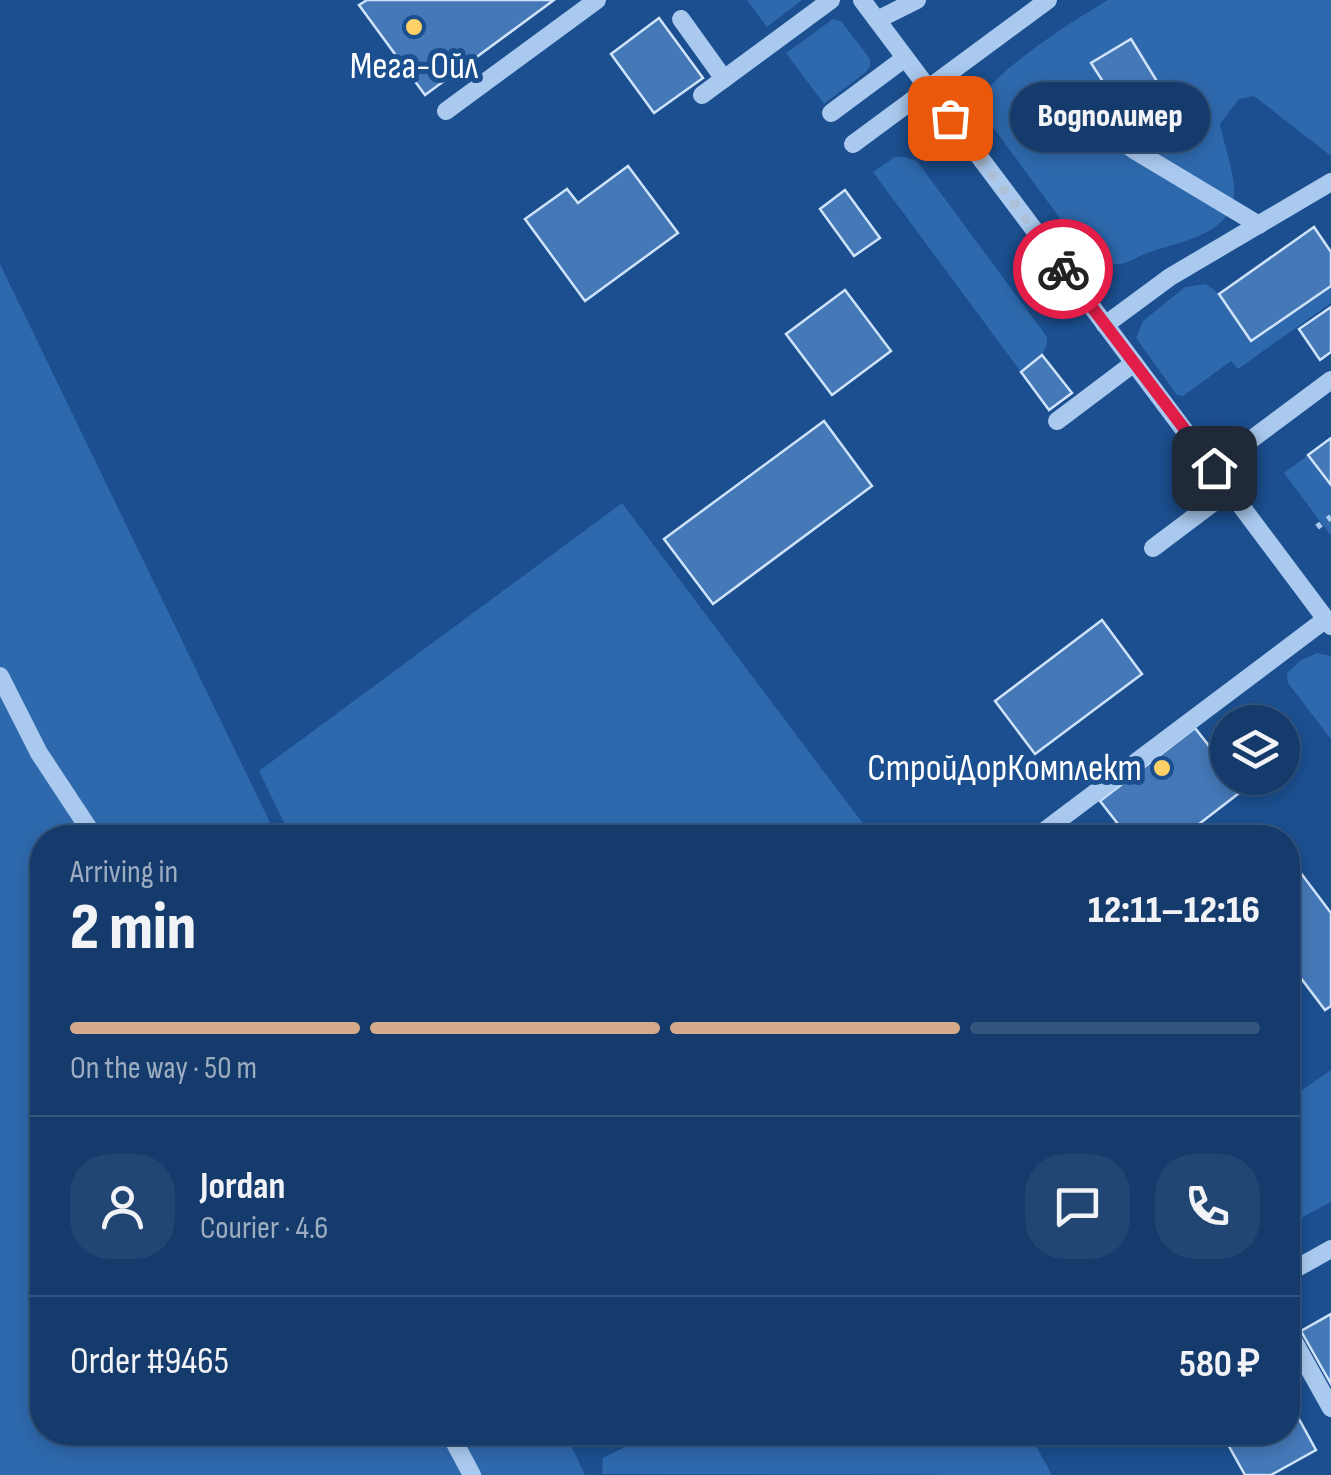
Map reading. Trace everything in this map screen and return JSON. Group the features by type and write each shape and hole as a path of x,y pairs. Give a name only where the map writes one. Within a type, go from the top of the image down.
{"street":[{"path":"446,112 597,0"},
{"path":"702,95 831,0"},
{"path":"862,0 1328,622 1053,825"},
{"path":"876,20 916,0"},
{"path":"854,144 1048,0"},
{"path":"680,19 724,78"},
{"path":"830,113 904,58"},
{"path":"1096,93 1110,132 1259,225"},
{"path":"1105,324 1170,276 1331,182"},
{"path":"1057,421 1134,363"},
{"path":"1214,468 1331,380"},
{"path":"1153,548 1230,490"},
{"path":"0,676 40,753 87,825"},
{"path":"1300,1266 1331,1249"},
{"path":"1300,1352 1331,1408"},
{"path":"455,1445 472,1475"}],"path":[{"path":"1317,527 1331,517"}],"shaded area":[{"path":"747,0 802,0 767,27"},
{"path":"1108,0 1331,0 1331,156 1254,96 1239,99 1220,124 1234,186 1233,201 1220,223 1196,237 1125,263 1089,258 984,115 983,101 989,88 1019,60"},
{"path":"833,19 841,21 870,59 870,66 824,104 786,53"},
{"path":"895,157 917,161 1047,337 1043,353 1021,372 873,172"},
{"path":"0,264 271,825 30,825 30,1445 571,1445 585,1475 0,1475"},
{"path":"1206,284 1219,294 1252,341 1331,286 1331,303 1238,369 1231,361 1183,396 1177,395 1136,338 1143,321 1185,287"},
{"path":"1308,455 1331,485 1331,536 1284,473"},
{"path":"622,503 864,825 285,825 259,771"},
{"path":"1317,653 1331,656 1331,739 1288,683 1287,673 1301,660"},
{"path":"1331,1070 1331,1202 1300,1219 1300,1092"},
{"path":"629,1445 1035,1445 1052,1475 602,1474 603,1458"}],"building":[{"path":"367,0 554,0 425,95 359,5"},
{"path":"659,18 703,78 654,113 611,54"},
{"path":"1131,39 1166,96 1143,110 1129,89 1114,99 1091,63"},
{"path":"628,166 678,233 585,301 525,219 567,189 578,203"},
{"path":"845,190 880,238 854,256 820,209"},
{"path":"1314,227 1331,252 1331,286 1251,341 1219,294"},
{"path":"845,290 891,351 832,395 786,334"},
{"path":"1331,307 1331,352 1320,360 1299,329"},
{"path":"1042,355 1072,393 1049,410 1021,372"},
{"path":"824,421 872,486 713,604 664,539"},
{"path":"1331,438 1331,485 1308,455"},
{"path":"1102,620 1142,674 1035,754 995,701"},
{"path":"1195,728 1210,747 1210,795 1237,795 1198,825 1119,825 1100,801"},
{"path":"1300,872 1331,913 1331,1006 1325,1010 1300,977"},
{"path":"1331,1314 1331,1384 1301,1331"},
{"path":"1300,1421 1316,1450 1271,1475 1245,1475 1228,1445 1300,1445"}],"way so far":[{"path":"950,118 1063,269"}],"place":[{"name":"Мега-Ойл","path":"414,27"},
{"name":"Водполимер","path":"950,118"},
{"name":"СтройДорКомплект","path":"1162,768"}],"route":[{"path":"1063,269 1214,468"}]}
